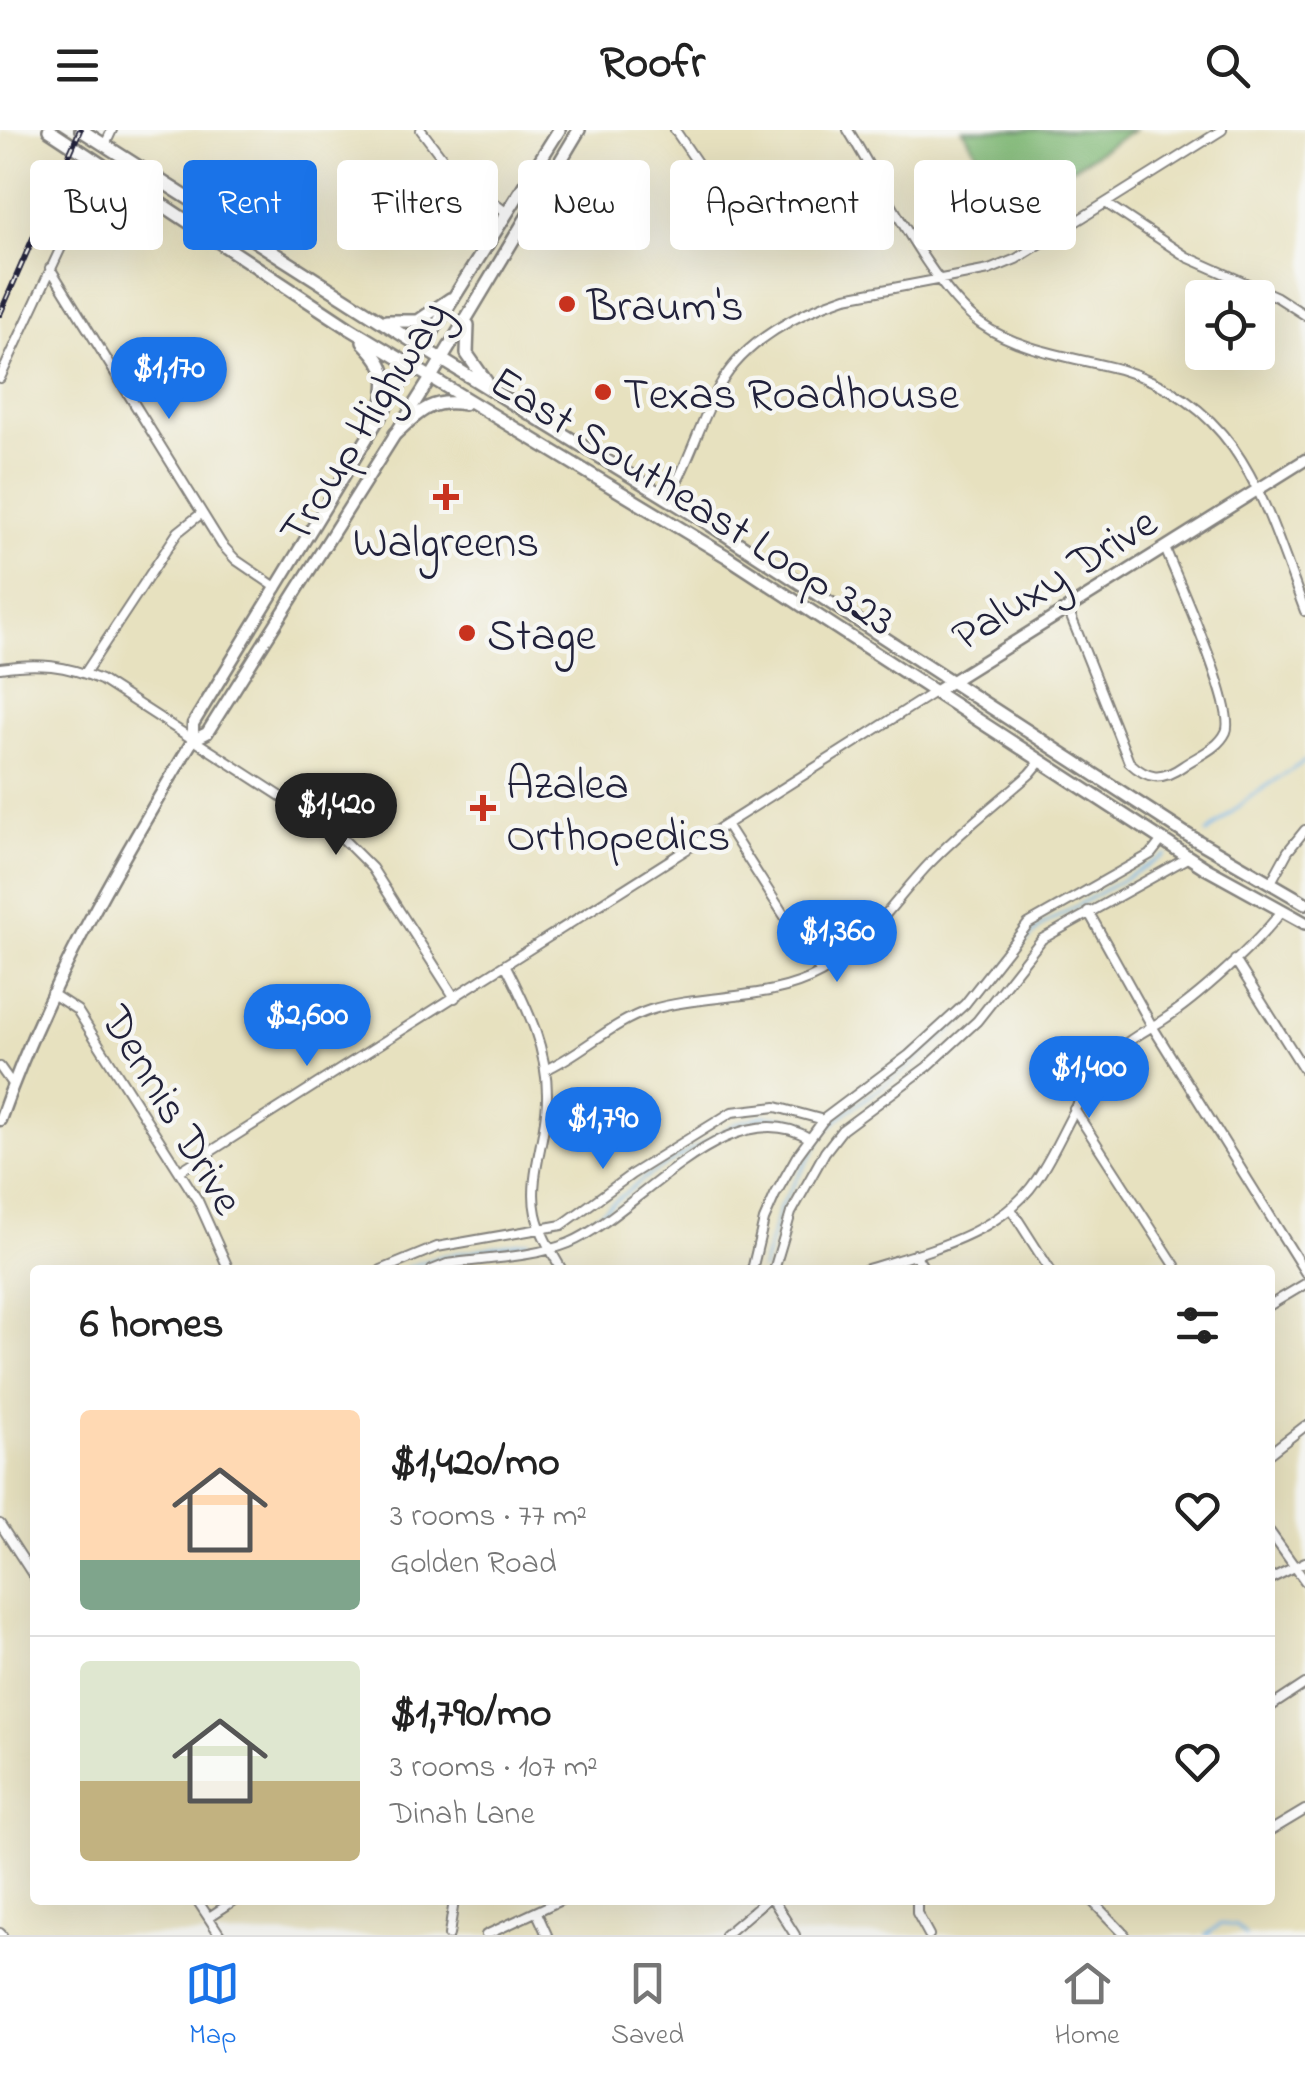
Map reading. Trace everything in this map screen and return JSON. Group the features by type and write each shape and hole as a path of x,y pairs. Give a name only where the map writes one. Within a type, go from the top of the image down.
{"highway":[{"name":"East Southeast Loop 323","path":"49,130 94,160"},
{"name":"East Southeast Loop 323","path":"82,130 1305,903"},
{"name":"Troup Highway","path":"411,366 559,130"},
{"name":"Troup Highway","path":"430,379 579,130"},
{"name":"East Southeast Loop 323","path":"163,205 430,379 726,556 1188,857 1305,924"},
{"path":"378,319 417,322 457,294"},
{"path":"472,312 466,354 494,392"},
{"path":"349,328 379,358 385,371 380,417"},
{"path":"396,434 430,404 474,406"}],"main road":[{"name":"Troup Highway","path":"194,740 193,724 411,366"},
{"name":"Troup Highway","path":"0,1120 50,993 96,902 194,740 207,733 430,379"},
{"name":"Paluxy Drive","path":"936,691 1305,460"}],"street":[{"path":"105,145 112,130"},
{"path":"421,130 452,171 507,213"},
{"path":"675,130 695,160"},
{"path":"848,130 941,280 968,313 997,334 1130,373 1169,392 1223,432 1240,454 1258,490 1305,611"},
{"path":"668,499 722,381 763,339 824,304 879,289 989,270 1016,259 1222,130"},
{"path":"1107,204 1188,257 1277,297 1305,315"},
{"path":"0,378 59,250"},
{"path":"50,268 222,545 236,560 277,588"},
{"path":"84,673 178,532 202,513"},
{"path":"1068,608 1124,753 1146,776 1170,776 1219,742 1229,723 1222,693 1165,548"},
{"path":"0,668 48,663 84,673 316,818 361,856 376,875 455,998"},
{"name":"Paluxy Drive","path":"180,1171 936,691"},
{"path":"546,1070 566,1061 605,1030 655,1008 779,989 821,973 849,953 930,863 1030,774 1040,760"},
{"path":"726,826 821,973"},
{"path":"1270,884 1305,830"},
{"path":"753,1265 767,1211 809,1138 824,1120 909,1055 965,1004 1028,924 1151,854 1162,840"},
{"path":"775,1265 791,1213 835,1138 926,1067 977,1021 1042,939 1188,857"},
{"path":"1088,911 1152,1026 1305,1272"},
{"path":"881,1265 949,1242 1011,1208 1036,1180 1074,1109 1106,1062 1235,960 1281,912"},
{"path":"1235,960 1305,1071"},
{"path":"506,966 530,1013 546,1070 548,1098 535,1186 536,1213 559,1265"},
{"name":"Dennis Drive","path":"50,993 77,1010 180,1171 227,1265"},
{"path":"0,1067 12,1084"},
{"path":"393,1265 437,1247 562,1225 632,1174 732,1112 768,1106 824,1120"},
{"path":"1074,1109 1175,1265"},
{"path":"444,1265 566,1244 598,1227 652,1184 750,1128 779,1126 809,1138"},
{"path":"1011,1208 1047,1265"},
{"path":"915,1254 922,1265"},
{"path":"1275,1301 1305,1284"},
{"path":"1275,1448 1305,1426"},
{"path":"0,1524 30,1568"},
{"path":"1275,1539 1305,1581"},
{"path":"1275,1577 1305,1562"},
{"path":"1275,1703 1305,1684"},
{"path":"1275,1828 1305,1810"},
{"path":"201,1905 220,1935"},
{"path":"209,1917 227,1905"},
{"path":"449,1935 453,1905"},
{"path":"486,1935 551,1905"},
{"path":"726,1935 763,1905"},
{"path":"773,1905 795,1935"},
{"path":"917,1905 929,1935"},
{"path":"1096,1905 1125,1935"},
{"path":"538,1912 547,1935"}],"green space":[{"path":"963,130 1134,130 1076,166 1076,160 982,160"}],"waterway":[{"path":"1207,833 1250,797 1305,761"},
{"path":"763,1265 780,1207 826,1130 906,1070 963,1020 1022,945 1043,925 1166,855"},
{"path":"568,1232 600,1213 647,1176 737,1123 763,1116 809,1124"},
{"path":"416,1265 442,1256 528,1241"},
{"path":"1206,1935 1221,1924 1237,1926 1245,1935"}],"railway":[{"path":"0,314 80,130"}],"place":[{"name":"Braum's","path":"567,304"},
{"name":"Texas Roadhouse","path":"603,392"},
{"name":"Walgreens","path":"446,497"},
{"name":"Stage","path":"467,633"},
{"name":"Azalea Orthopedics","path":"483,808"}]}
